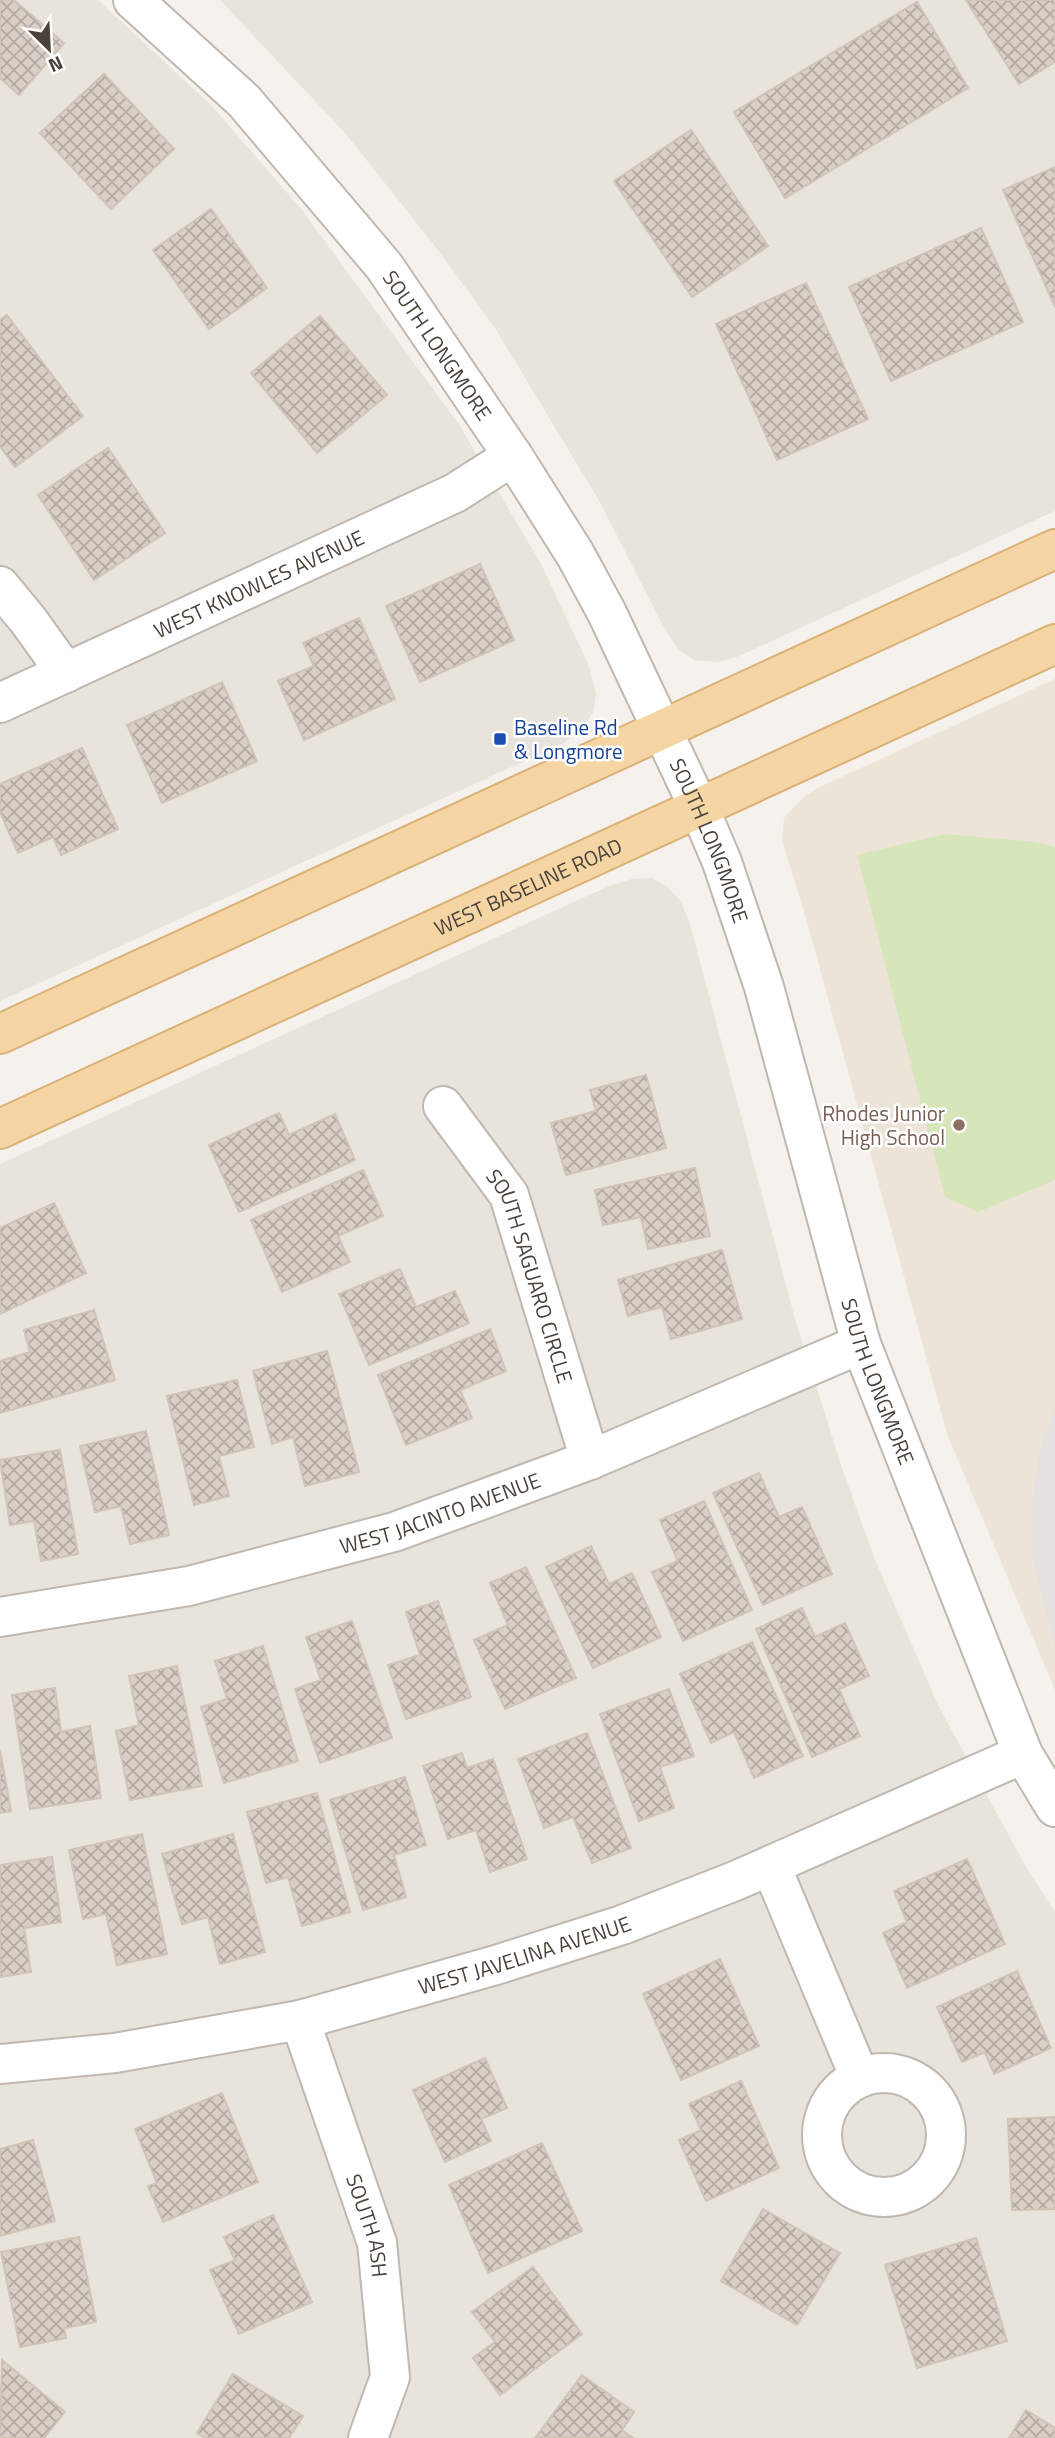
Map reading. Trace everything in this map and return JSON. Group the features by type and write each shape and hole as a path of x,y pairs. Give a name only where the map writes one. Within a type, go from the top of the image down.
{"main road":[{"path":"0,1034 1055,549"},
{"name":"WEST BASELINE ROAD","path":"0,1129 1055,644"}],"street":[{"name":"SOUTH LONGMORE","path":"133,0 244,101 384,266 513,456 586,574 699,808 722,862 764,987 861,1344 1023,1754 1055,1807"},
{"name":"WEST KNOWLES AVENUE","path":"0,703 456,493 513,456"},
{"path":"0,586 66,673"},
{"name":"SOUTH SAGUARO CIRCLE","path":"443,1106 509,1195 590,1460"},
{"name":"WEST JACINTO AVENUE","path":"0,1617 189,1586 381,1535 590,1460 861,1344"},
{"name":"WEST JAVELINA AVENUE","path":"0,2064 115,2053 300,2020 496,1965 622,1925 771,1866 1023,1754"},
{"path":"771,1866 860,2078"},
{"name":"SOUTH ASH","path":"300,2020 377,2243 390,2377 368,2438"}],"shaded area":[{"path":"0,0 98,0 211,105 302,210 460,426 541,564 588,664 596,693 593,713 581,729 564,743 0,1001"},
{"path":"220,0 1055,0 1055,511 737,657 717,662 694,660 678,649 662,624 601,504 495,328 441,254 346,134"},
{"name":"Rhodes Junior High School","path":"1055,679 1055,1690 947,1434 808,925 782,840 784,818 803,797"},
{"path":"652,878 668,887 681,902 690,924 795,1319 842,1468 875,1560 938,1705 1026,1867 1055,1912 1055,2438 0,2438 0,1164 609,886 632,879"},
{"path":"1055,1407 1055,1649 1032,1557 1032,1503 1040,1449"}],"green space":[{"path":"945,834 1035,842 1055,847 1055,1180 978,1212 945,1197 857,855"}],"building":[{"path":"0,0 14,0 64,43 19,95 0,78"},
{"path":"966,0 1055,0 1055,62 1019,84"},
{"path":"917,2 968,88 785,198 734,112"},
{"path":"104,74 174,149 111,209 40,133"},
{"path":"691,130 768,246 692,297 614,181"},
{"path":"1055,167 1055,307 1003,190"},
{"path":"211,209 267,288 209,329 153,250"},
{"path":"981,228 1023,322 891,381 849,287"},
{"path":"806,283 868,419 777,460 716,324"},
{"path":"7,315 83,416 15,467 0,446 0,320"},
{"path":"320,316 387,395 317,453 251,373"},
{"path":"108,448 165,533 94,580 38,495"},
{"path":"480,564 514,640 420,682 386,606"},
{"path":"359,618 395,699 304,740 278,681 314,666 303,643"},
{"path":"222,682 257,761 162,803 127,725"},
{"path":"82,748 118,829 61,855 53,837 18,853 0,812 0,784"},
{"path":"646,1075 666,1148 566,1175 551,1123 596,1111 590,1090"},
{"path":"279,1113 289,1135 335,1114 355,1160 239,1212 209,1145"},
{"path":"695,1168 710,1236 648,1249 641,1217 603,1225 595,1190"},
{"path":"363,1170 383,1216 338,1236 350,1262 282,1292 251,1220"},
{"path":"54,1203 86,1273 0,1314 0,1228"},
{"path":"722,1250 742,1319 671,1339 662,1307 628,1316 618,1280"},
{"path":"400,1269 416,1307 455,1291 469,1323 369,1365 339,1294"},
{"path":"94,1310 115,1380 0,1413 0,1361 30,1352 24,1330"},
{"path":"490,1329 506,1371 460,1390 472,1418 406,1445 378,1375"},
{"path":"327,1351 359,1472 305,1486 293,1437 272,1444 253,1371"},
{"path":"237,1380 254,1447 219,1456 229,1496 194,1505 167,1396"},
{"path":"146,1431 169,1535 130,1544 121,1506 95,1512 80,1446"},
{"path":"60,1450 78,1554 41,1561 34,1521 10,1525 0,1460"},
{"path":"759,1473 779,1517 802,1507 832,1574 763,1605 713,1493"},
{"path":"704,1501 752,1610 683,1641 652,1572 678,1561 660,1520"},
{"path":"591,1546 609,1584 632,1573 661,1637 593,1668 546,1567"},
{"path":"526,1567 576,1678 505,1709 474,1640 508,1625 490,1583"},
{"path":"438,1601 471,1697 406,1719 388,1665 420,1655 406,1612"},
{"path":"802,1608 815,1637 845,1623 869,1676 839,1689 860,1736 812,1757 756,1629"},
{"path":"352,1621 392,1738 320,1763 295,1689 321,1680 306,1637"},
{"path":"752,1642 803,1756 754,1778 734,1732 711,1743 680,1674"},
{"path":"263,1646 298,1761 224,1783 201,1707 227,1699 215,1661"},
{"path":"177,1666 202,1786 130,1800 116,1731 139,1725 129,1676"},
{"path":"55,1688 61,1732 90,1726 101,1798 30,1809 12,1695"},
{"path":"669,1689 694,1756 660,1767 674,1808 639,1821 600,1714"},
{"path":"587,1733 631,1848 592,1863 573,1817 544,1828 518,1759"},
{"path":"0,1750 11,1811 0,1813"},
{"path":"462,1753 467,1768 493,1759 527,1859 490,1872 476,1830 448,1839 423,1766"},
{"path":"405,1777 426,1845 394,1855 406,1897 363,1910 330,1800"},
{"path":"317,1793 350,1912 302,1926 288,1877 266,1883 247,1812"},
{"path":"142,1834 167,1954 117,1965 106,1914 83,1919 69,1850"},
{"path":"233,1834 265,1952 220,1964 208,1917 182,1924 162,1854"},
{"path":"52,1857 61,1922 24,1928 31,1972 0,1977 0,1865"},
{"path":"967,1859 1005,1944 907,1988 883,1933 907,1922 894,1891"},
{"path":"720,1959 759,2046 681,2080 643,1994"},
{"path":"1017,1971 1051,2048 994,2074 985,2052 962,2062 937,2007"},
{"path":"485,2058 507,2108 481,2119 491,2141 445,2162 413,2090"},
{"path":"741,2081 779,2168 706,2201 679,2140 701,2130 689,2104"},
{"path":"222,2093 258,2182 163,2222 148,2186 157,2183 135,2129"},
{"path":"1055,2117 1055,2209 1012,2210 1008,2119"},
{"path":"33,2140 55,2221 0,2236 0,2149"},
{"path":"542,2143 582,2231 488,2273 449,2185"},
{"path":"763,2209 840,2253 797,2325 721,2281"},
{"path":"273,2215 312,2302 239,2334 210,2270 235,2260 224,2237"},
{"path":"79,2237 96,2322 64,2328 66,2338 20,2347 1,2252"},
{"path":"976,2238 1007,2341 917,2368 885,2265"},
{"path":"533,2267 582,2334 500,2395 473,2358 495,2342 472,2312"},
{"path":"2,2360 65,2412 44,2438 0,2438"},
{"path":"233,2374 303,2416 289,2438 205,2438 197,2433"},
{"path":"582,2375 634,2412 622,2430 633,2438 536,2437"},
{"path":"1026,2410 1055,2428 1055,2438 1009,2438"}],"place":[{"name":"Baseline Rd & Longmore","path":"500,739"},
{"name":"Rhodes Junior High School","path":"959,1125"}]}
